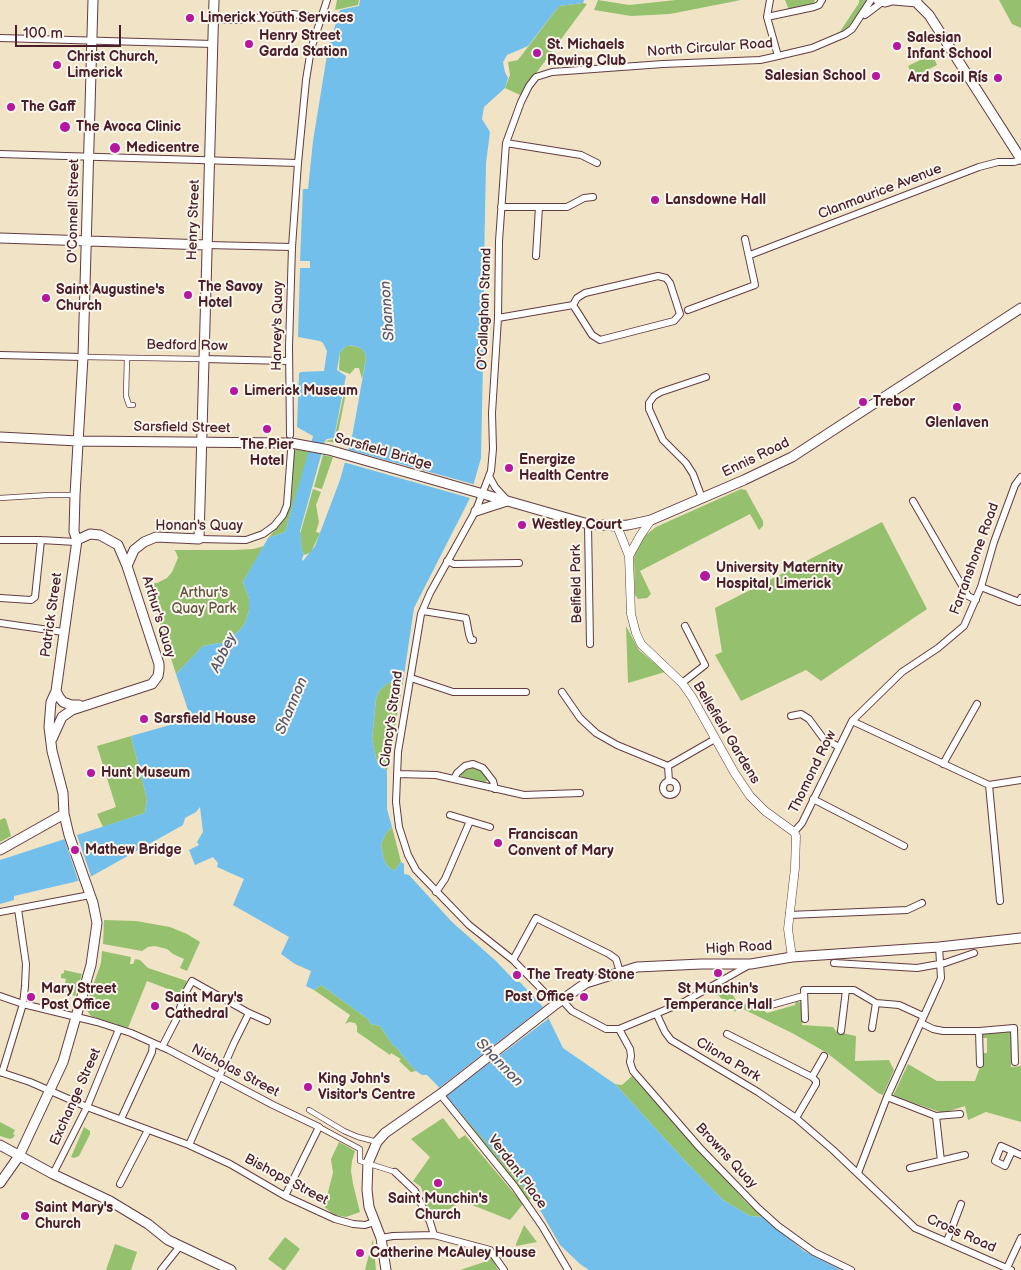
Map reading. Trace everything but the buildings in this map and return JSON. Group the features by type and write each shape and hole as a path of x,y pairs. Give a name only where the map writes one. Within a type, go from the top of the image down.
{"main road":[{"name":"O'Connell Street","path":"76,541 74,532 75,495 83,357 93,0"},
{"name":"Henry Street","path":"198,539 215,18 214,0"},
{"path":"880,1 919,2 1021,160"},
{"path":"0,238 207,245"},
{"name":"Ennis Road","path":"472,491 588,524 617,526 651,520 792,457 1021,308"},
{"name":"Sarsfield Street","path":"0,437 78,441 289,443"},
{"name":"Sarsfield Bridge","path":"289,443 328,450 472,491"},
{"path":"476,511 507,501"},
{"path":"76,541 90,534 110,539 118,545 128,566"},
{"name":"Honan's Quay","path":"128,566 134,550 144,542 156,537 198,539"},
{"name":"Patrick Street","path":"76,541 56,691 51,702 49,727 52,751 63,794 64,814 69,835 90,895"},
{"name":"Arthur's Quay","path":"82,706 152,684 158,676 159,664 128,566"},
{"path":"56,691 63,702 82,706"},
{"path":"52,739 62,717 82,706"},
{"path":"0,850 64,814"},
{"path":"0,1183 18,1156 51,1090 64,1059 95,945 97,923 90,895"},
{"name":"High Road","path":"377,1142 385,1133 441,1094 556,1004 586,983 620,972 637,968 751,964 792,957 939,947 1021,938"},
{"path":"377,1142 368,1164 366,1190 374,1222 381,1238 386,1270"},
{"path":"0,1145 53,1174 110,1201 148,1224 168,1240 231,1270"}],"street":[{"name":"Harvey's Quay","path":"283,515 289,494 289,361 292,247 298,163 308,63 320,18 327,0"},
{"path":"770,0 767,17 778,56"},
{"path":"767,17 814,7 819,5 822,0"},
{"name":"North Circular Road","path":"506,143 521,102 536,77 552,72 663,64 760,60 778,56 812,48 845,34 860,19 871,0"},
{"name":"North Circular Road","path":"860,19 880,1"},
{"path":"215,18 236,20 258,16 293,14 320,18"},
{"path":"0,38 213,44"},
{"path":"506,143 581,155 597,163"},
{"name":"O'Callaghan Strand","path":"482,494 487,479 490,476 493,449 492,413 498,318 501,208 506,143"},
{"path":"0,154 298,163"},
{"name":"Clanmaurice Avenue","path":"750,255 979,167 998,162 1021,160"},
{"path":"501,208 570,207 580,200 593,197"},
{"path":"536,256 539,208"},
{"path":"688,310 755,285 745,239"},
{"path":"207,245 292,247"},
{"path":"658,276 666,278 670,282 680,314 674,321 600,340 592,335 573,305 577,298 586,293 658,276"},
{"path":"498,318 573,305"},
{"path":"0,355 83,357"},
{"name":"Bedford Row","path":"83,357 289,361"},
{"path":"127,358 126,396 129,405 133,405"},
{"path":"702,498 693,474 686,463 663,440 649,409 654,396 660,392 706,377"},
{"path":"490,476 495,487 507,501"},
{"name":"Farranshone Road","path":"852,721 902,672 938,648 964,626 981,587 1015,485 1021,477"},
{"name":"Clancy's Strand","path":"482,494 476,511 430,593 423,611 398,752 396,802 400,827 408,855 416,870 469,925 513,960 556,1004 606,1029 619,1029"},
{"path":"0,498 75,495"},
{"path":"913,501 968,596 976,600"},
{"name":"Honan's Quay","path":"198,539 252,539 269,531 283,515"},
{"path":"630,556 651,520"},
{"name":"Belfield Park","path":"588,524 590,644"},
{"name":"Bellefield Gardens","path":"617,526 630,556 631,614 641,644 682,683 750,796 765,811 794,832"},
{"path":"0,540 76,541"},
{"path":"0,598 31,600 35,597 41,540"},
{"path":"447,561 454,564 519,563"},
{"path":"981,587 1020,602 1021,598"},
{"path":"423,611 469,618 468,634 471,640 473,640"},
{"path":"0,623 63,632"},
{"path":"682,683 705,665 685,626"},
{"path":"411,678 453,692 526,692"},
{"path":"562,692 580,718 596,733 617,745 668,766"},
{"path":"943,764 977,704"},
{"path":"791,716 801,714 809,719 823,738 839,747"},
{"path":"852,721 989,785 1021,780"},
{"name":"Thomond Row","path":"794,832 802,823 852,721"},
{"path":"668,766 715,739"},
{"path":"454,779 465,766 473,764 483,768 493,781 495,789"},
{"path":"668,766 669,781"},
{"path":"397,774 436,775 524,796 580,793"},
{"path":"989,785 1000,901"},
{"path":"813,799 904,846"},
{"path":"450,815 490,828"},
{"path":"436,892 445,879 470,821"},
{"path":"792,957 788,930 795,868 796,836 794,832"},
{"path":"0,912 90,895"},
{"path":"789,915 907,910 922,903"},
{"path":"18,909 26,964 23,1004 1,1072 51,1090 87,1107 120,1119 152,1052 153,1043"},
{"path":"513,960 536,918 609,954 616,959 620,972"},
{"path":"858,1173 888,1097 941,978 939,947"},
{"path":"834,963 917,968 940,964 974,954"},
{"path":"734,964 734,974"},
{"path":"619,1029 657,1015 682,1003 751,964"},
{"path":"166,1049 184,995 192,981 267,1021"},
{"path":"805,1019 804,990 854,990 876,1003 899,1005 933,1029 943,1031 980,1031 1014,1028 1015,1062"},
{"path":"841,1031 846,990"},
{"name":"Nicholas Street","path":"0,996 23,1004 119,1029 153,1043 360,1149 360,1161 368,1164"},
{"path":"771,1005 803,996"},
{"path":"872,1028 876,1003"},
{"path":"189,1145 249,1013"},
{"name":"Cliona Park","path":"657,1015 671,1040 758,1092 796,1118 858,1173"},
{"name":"Exchange Street","path":"53,1174 87,1107 119,1029"},
{"name":"Browns Quay","path":"619,1029 630,1049 630,1062 633,1071 758,1208 778,1226 814,1252 851,1270"},
{"path":"980,1031 980,1064"},
{"name":"Cliona Park","path":"727,1034 812,1077"},
{"path":"796,1118 816,1084 812,1077 824,1056"},
{"name":"Verdant Place","path":"441,1094 531,1210 568,1270"},
{"path":"888,1097 936,1116 960,1114"},
{"path":"309,1110 344,1131 377,1142"},
{"path":"936,1116 941,1161"},
{"name":"Bishops Street","path":"120,1119 189,1145 230,1164 285,1196 335,1219 364,1225 374,1222"},
{"path":"285,1196 319,1127"},
{"path":"120,1184 148,1130"},
{"path":"1012,1151 1021,1155"},
{"path":"910,1168 965,1156"},
{"path":"368,1164 395,1172 415,1191 434,1235"},
{"name":"Cross Road","path":"858,1173 915,1228 1008,1269"},
{"path":"947,1241 961,1204"},
{"path":"381,1238 434,1235 490,1250 504,1270"},
{"path":"1008,1269 1021,1238"},
{"path":"161,1270 180,1246"}],"green space":[{"path":"337,0 359,0 358,5 335,10"},
{"path":"598,0 629,5 676,0 741,0 670,14 631,16 594,10"},
{"path":"785,0 815,0 813,4 789,10"},
{"path":"859,0 867,0 845,32 837,36 859,3"},
{"path":"999,0 1021,0 1021,28 1012,24"},
{"name":"St. Michaels Rowing Club","path":"587,4 520,95 505,88 510,75 508,62 518,60 559,6"},
{"path":"932,54 937,65 913,77 908,66"},
{"path":"349,345 361,348 365,353 366,359 362,379 359,368 355,368 350,374 339,370 340,352"},
{"path":"344,393 346,393 336,443 325,441 334,439"},
{"path":"294,450 309,452 285,532 268,538 283,521 289,508 292,491"},
{"path":"323,455 333,457 322,489 314,487"},
{"path":"313,489 321,492 316,505 319,522 316,532 320,533 311,552 305,555 302,551 300,534"},
{"path":"741,489 746,490 763,521 763,526 759,530 750,514 640,571 651,594 647,598 638,599 635,595 634,559 635,552 642,538 656,527"},
{"path":"882,522 927,609 821,681 806,670 741,701 715,655 722,652 715,608"},
{"name":"Arthur's Quay Park","path":"264,546 243,582 249,599 249,611 245,623 239,631 225,642 203,646 176,674 147,583 157,583 167,578 172,572 178,558 174,550 234,550 253,549"},
{"path":"626,626 639,650 665,672 628,683"},
{"path":"403,682 387,771 376,759 372,739 376,699 379,691 388,683"},
{"path":"131,736 147,799 145,813 103,827 97,814 116,807 97,746"},
{"path":"474,767 481,769 488,779 485,783 460,775 466,769"},
{"path":"6,819 11,836 0,842 0,820"},
{"path":"392,827 401,862 394,871 387,866 381,844 386,833"},
{"path":"104,920 136,921 170,927 200,942 187,971 180,968 184,959 167,949 155,946 148,947 142,951 103,944"},
{"path":"102,951 131,957 130,964 133,964 135,959 140,960 148,968 187,981 181,994 147,981 128,1028 91,1016 85,1008 101,963"},
{"path":"64,970 82,974 75,996 63,992 66,979 61,978 61,974 64,973"},
{"path":"321,985 368,1019 371,1024 380,1026 392,1044 416,1071 411,1072 399,1061 401,1059 391,1053 390,1055 357,1032 355,1023 349,1022 345,1024 350,1015 314,990"},
{"path":"728,987 738,1004 756,1003 767,1013 795,1005 796,1001 802,1003 802,1025 833,1027 837,1032 856,1036 855,1061 889,1060 894,1070 883,1095 827,1053 794,1034 739,1007 735,1012 717,994"},
{"path":"1011,1032 1011,1067 1021,1066 1021,1122 986,1112 968,1120 965,1106 943,1113 893,1096 908,1064 937,1081 975,1081 983,1053 987,1053 987,1038 983,1038 983,1033"},
{"path":"632,1076 747,1203 763,1217 750,1216 723,1200 686,1162 615,1084 622,1085"},
{"path":"457,1108 532,1196 528,1202"},
{"path":"443,1118 459,1139 465,1135 523,1204 510,1220 462,1201 432,1220 421,1187 413,1181 430,1157 411,1139"},
{"path":"0,1122 15,1130 13,1138 0,1136"},
{"path":"84,1127 90,1131 90,1134 79,1156 71,1157"},
{"path":"339,1142 355,1151 351,1171 360,1212 346,1217 334,1215 321,1204 327,1196 333,1173 331,1159"},
{"path":"524,1225 537,1242 516,1246 516,1244"},
{"path":"285,1237 300,1249 285,1270 283,1270 268,1259"},
{"path":"373,1239 376,1270 365,1270"},
{"path":"115,1244 137,1252 131,1270 106,1270"},
{"path":"485,1252 489,1253 498,1270 460,1270 487,1261"}],"water":[{"path":"360,0 584,0 583,3 559,6 528,46 507,55 503,62 508,78 505,88 484,107 482,119 490,132 486,163 483,268 484,317 481,458 469,500 414,608 403,682 388,683 379,691 376,699 372,739 376,759 387,771 387,809 392,827 386,833 381,844 383,857 387,866 394,871 401,862 404,864 404,874 409,875 452,922 496,961 516,982 520,982 543,1007 563,1048 615,1084 723,1200 750,1216 763,1217 804,1251 841,1270 589,1270 580,1264 560,1245 532,1196 436,1084 427,1075 422,1075 416,1071 392,1044 380,1026 371,1024 368,1019 321,985 314,990 306,986 311,971 295,964 281,954 289,937 233,905 244,879 217,867 218,863 213,857 195,865 189,850 199,845 197,842 203,832 200,807 196,812 185,818 183,825 92,876 14,896 14,900 0,904 0,860 145,813 147,799 131,736 191,719 176,674 203,646 225,642 239,631 245,623 249,611 249,599 243,582 268,538 285,532 313,436 297,427 299,373 324,371 327,351 320,341 298,337 300,268 310,268 310,261 300,261 303,189 308,189 313,141 328,49 340,10 359,6","holes":["350,345 361,348 365,353 366,359 352,437 340,480 315,546 303,561 304,554 300,531 325,441 334,438 346,376 337,370 340,352"]}],"pier":[{"path":"346,449 473,484 470,498 343,462"},
{"name":"Mathew Bridge","path":"77,835 91,876 78,880 64,838"},
{"path":"543,1007 548,1019 446,1096 439,1088"}],"place":[{"name":"Limerick Youth Services","path":"190,18"},
{"name":"Henry Street Garda Station","path":"249,44"},
{"name":"Salesian Infant School","path":"897,46"},
{"name":"St. Michaels Rowing Club","path":"537,53"},
{"name":"Christ Church, Limerick","path":"57,65"},
{"name":"Salesian School","path":"876,76"},
{"name":"Ard Scoil Rís","path":"998,78"},
{"name":"The Gaff","path":"11,107"},
{"name":"The Avoca Clinic","path":"65,127"},
{"name":"Medicentre","path":"115,148"},
{"name":"Lansdowne Hall","path":"655,200"},
{"name":"The Savoy Hotel","path":"188,295"},
{"name":"Saint Augustine's Church","path":"46,298"},
{"name":"Limerick Museum","path":"234,391"},
{"name":"Trebor","path":"863,402"},
{"name":"Glenlaven","path":"957,407"},
{"name":"The Pier Hotel","path":"267,429"},
{"name":"Energize Health Centre","path":"509,468"},
{"name":"Westley Court","path":"522,525"},
{"name":"University Maternity Hospital, Limerick","path":"705,576"},
{"name":"Sarsfield House","path":"144,719"},
{"name":"Hunt Museum","path":"91,773"},
{"name":"Franciscan Convent of Mary","path":"498,843"},
{"name":"Mathew Bridge","path":"75,850"},
{"name":"St Munchin's Temperance Hall","path":"718,973"},
{"name":"The Treaty Stone","path":"517,975"},
{"name":"Mary Street Post Office","path":"31,997"},
{"name":"Post Office","path":"584,997"},
{"name":"Saint Mary's Cathedral","path":"155,1006"},
{"name":"King John's Visitor's Centre","path":"308,1087"},
{"name":"Saint Munchin's Church","path":"438,1183"},
{"name":"Saint Mary's Church","path":"25,1216"},
{"name":"Catherine McAuley House","path":"360,1253"}],"water label":[{"name":"Shannon","path":"388,311"},
{"name":"Abbey","path":"224,653"},
{"name":"Shannon","path":"292,706"},
{"name":"Shannon","path":"499,1063"}]}
